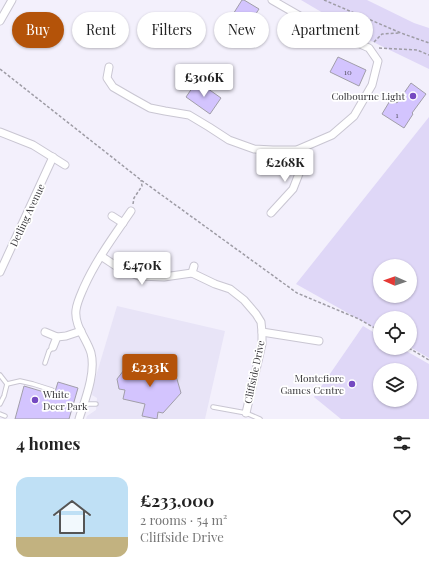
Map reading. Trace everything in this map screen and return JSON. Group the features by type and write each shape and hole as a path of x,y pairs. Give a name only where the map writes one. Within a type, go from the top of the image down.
{"street":[{"path":"0,21 12,0"},
{"path":"272,0 293,12"},
{"path":"109,67 107,78 113,86 150,108 189,115 229,140 254,149 297,150 332,135 354,116 372,85 378,60 369,48"},
{"path":"0,132 33,145 65,165"},
{"path":"271,213 293,189 302,166 297,150"},
{"name":"Detling Avenue","path":"0,272 53,157"},
{"path":"79,419 93,365 87,342 76,320 76,310 86,283 101,256 131,211"},
{"path":"112,216 123,223"},
{"name":"Cliffside Drive","path":"101,256 119,268 139,276 164,277 193,270 215,284 230,289 244,300 261,322 262,332 262,344 246,413"},
{"path":"45,332 57,337 81,332"},
{"path":"262,332 319,341"},
{"path":"53,347 57,337"}],"lane":[{"path":"45,363 49,351 53,347"},
{"path":"0,375 7,384"},
{"path":"7,384 20,381 52,390"},
{"path":"0,404 7,384"},
{"path":"84,404 96,404"},
{"path":"213,408 246,413 260,419"},
{"path":"0,414 5,416"}],"path":[{"path":"324,0 401,33 429,43"},
{"path":"373,44 382,34 401,33"},
{"path":"369,48 417,50 429,55"},
{"path":"0,69 141,180 297,294 359,319 373,327"},
{"path":"131,211 134,198 142,186 141,180"},
{"path":"142,186 149,185"},
{"path":"417,353 429,360"}],"shaded area":[{"path":"301,0 367,0 414,23 429,28 429,69 373,42 373,12 321,12"},
{"path":"429,117 429,358 417,351 417,311 373,311 373,327 296,284"},
{"path":"117,306 225,331 205,419 86,419 87,416 96,410 97,398 92,395 93,386"},
{"name":"Montefiore Games Centre","path":"363,326 373,332 373,355 413,355 429,364 429,419 341,419 314,397"}],"building":[{"path":"242,0 259,9 257,12 234,12"},
{"path":"338,57 366,70 359,86 330,72"},
{"path":"197,81 221,98 210,114 186,97"},
{"path":"411,83 426,94 412,113 413,114 404,128 382,114 391,99 397,103"},
{"path":"139,362 174,369 181,393 163,413 158,412 157,419 142,416 145,404 123,399 125,390 119,389 117,379 124,370 132,372 138,368"},
{"name":"White Deer Park","path":"58,382 78,388 69,419 15,419 24,386 54,395"}],"place":[{"name":"Colbourne Light","path":"413,96"},
{"name":"Montefiore Games Centre","path":"352,384"},
{"name":"White Deer Park","path":"35,400"}]}
